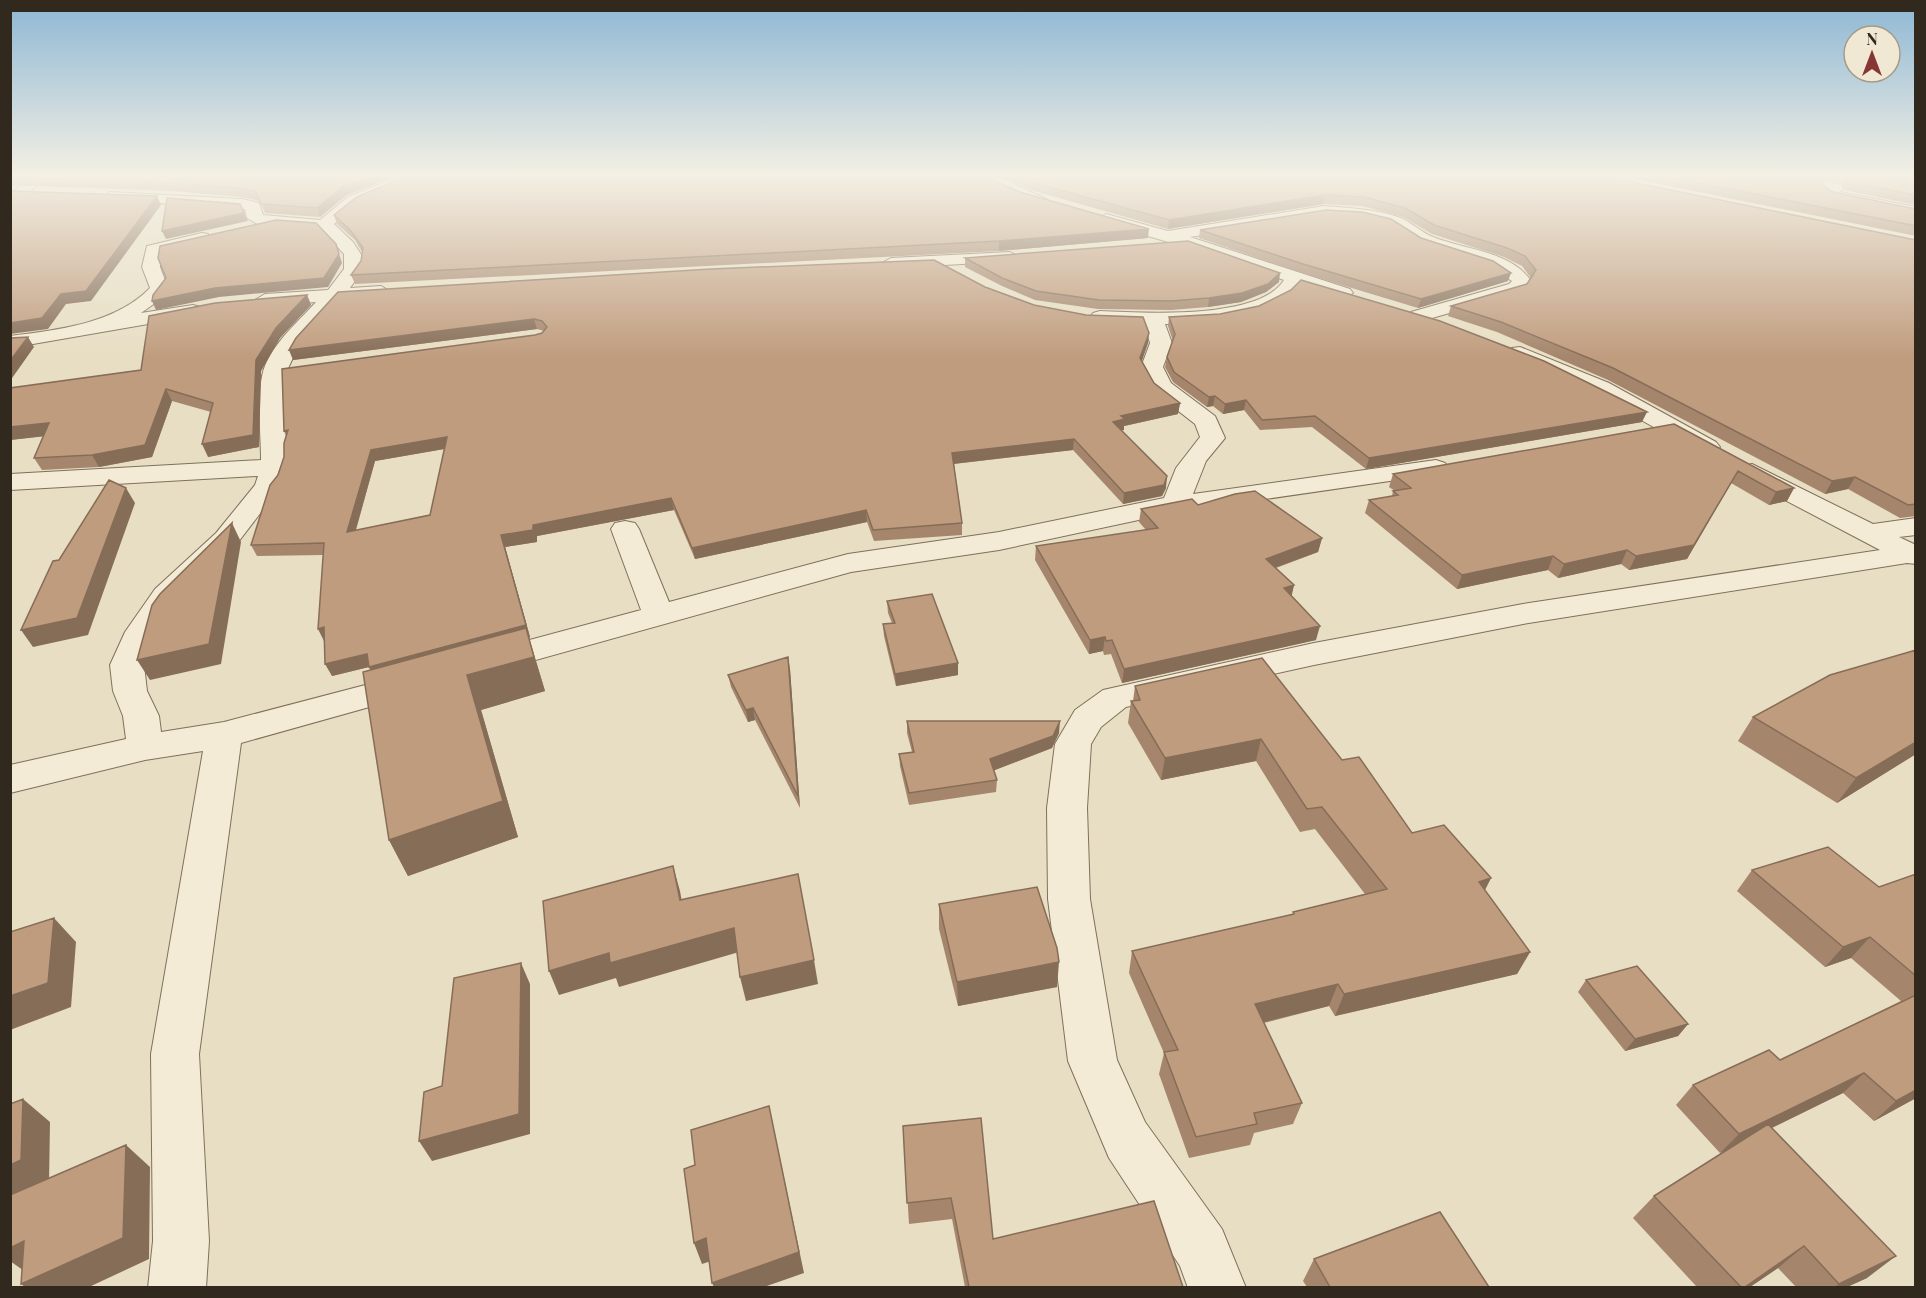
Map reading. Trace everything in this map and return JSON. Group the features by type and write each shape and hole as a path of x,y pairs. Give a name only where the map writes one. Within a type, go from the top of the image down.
{"street":[{"path":"105,324 155,296 159,288 151,267 153,250 204,238"},
{"path":"145,747 141,716 130,692 127,665 141,632 166,596 226,539 268,486 274,467 285,370 275,365 297,332 346,283 356,264 354,256 337,238"},
{"path":"1173,238 1294,279 1358,298"},
{"path":"1421,238 1497,263 1515,272 1522,281 1516,288 1409,313 1455,328"},
{"path":"1141,247 1188,242"},
{"path":"869,264 1034,255"},
{"path":"939,261 966,278"},
{"path":"1085,315 1153,320 1212,314 1265,303 1285,293 1294,279"},
{"path":"251,302 394,291"},
{"path":"10,342 59,337 105,324 170,317 210,307"},
{"path":"1153,320 1161,343 1152,367 1162,387 1206,421 1213,438 1198,453 1184,475 1176,504"},
{"path":"1498,344 1601,388 1867,533 1913,545"},
{"path":"1622,435 1669,427"},
{"path":"10,779 145,747 224,735 658,614 848,564 999,541 1176,504 1459,464"},
{"path":"10,482 274,467"},
{"path":"625,529 658,614"},
{"path":"1217,1287 1202,1249 1127,1140 1093,1061 1069,899 1067,808 1073,744 1088,718 1115,698 1314,654 1523,614 1913,545"},
{"path":"177,1287 181,1241 175,1054 224,735"}],"building":[{"path":"10,238 126,238 86,291 61,294 42,318 10,323"},
{"path":"198,238 330,238 336,244 339,254 324,278 215,288 152,301 153,295 166,278 158,258 160,246"},
{"path":"356,238 1042,238 351,275 361,261 363,248"},
{"path":"1223,238 1420,238 1493,261 1511,273 1421,299"},
{"path":"1474,238 1904,238 1916,240 1916,504 1908,505 1855,477 1832,481 1613,368 1501,322 1451,306 1527,284 1536,270 1525,256"},
{"path":"1188,241 1280,273 1268,284 1242,293 1209,298 1172,301 1099,300 1036,291 1002,278 965,258"},
{"path":"934,260 985,287 1034,305 1086,315 1143,317 1149,333 1140,358 1154,383 1180,403 1121,416 1125,419 1113,422 1167,476 1164,485 1124,493 1074,439 952,453 962,523 873,530 866,510 692,548 671,498 533,525 533,530 501,535 526,625 369,667 367,654 325,664 324,627 318,629 324,543 251,545 270,485 278,475 284,457 284,443 288,430 284,431 282,369 535,335 542,333 547,327 542,321 534,319 289,350 296,338 338,292 711,269","holes":["447,437 430,515 347,532 371,450"]},
{"path":"1301,280 1440,321 1544,361 1647,412 1369,458 1315,416 1262,420 1246,400 1225,404 1215,396 1209,397 1174,372 1167,357 1175,334 1169,317 1220,314 1259,306 1291,290"},
{"path":"307,295 276,328 256,360 253,435 202,444 213,403 166,389 145,445 92,455 34,458 49,423 10,427 10,388 141,370 149,316 215,303"},
{"path":"28,337 10,361 10,338"},
{"path":"1674,424 1794,488 1776,492 1738,471 1694,545 1636,556 1627,550 1564,564 1553,556 1462,575 1369,500 1398,495 1393,491 1411,488 1393,474"},
{"path":"109,480 126,488 77,618 21,630 53,561 59,560"},
{"path":"1255,491 1322,538 1266,559 1294,585 1284,588 1320,626 1124,669 1112,640 1106,641 1105,637 1090,640 1036,546 1158,528 1141,509 1192,499 1198,505 1235,494"},
{"path":"232,523 209,644 137,660 152,605 160,594"},
{"path":"932,594 958,663 895,674 883,624 895,623 887,601"},
{"path":"526,628 534,657 467,675 503,801 389,840 363,672"},
{"path":"1916,650 1916,742 1856,778 1753,717 1830,675"},
{"path":"788,657 798,796 753,708 746,710 728,675"},
{"path":"1262,658 1342,760 1359,757 1412,833 1444,825 1491,878 1479,882 1530,952 1344,994 1338,984 1255,1004 1302,1103 1254,1113 1257,1124 1196,1137 1164,1052 1178,1050 1132,951 1294,914 1293,912 1387,889 1322,807 1307,809 1261,739 1165,758 1131,701 1140,700 1135,686"},
{"path":"907,721 1060,721 1053,736 990,759 997,780 909,793 899,754 914,752"},
{"path":"1828,847 1879,887 1916,874 1916,976 1870,937 1843,947 1752,870"},
{"path":"673,866 680,900 798,874 814,960 740,977 734,928 610,963 609,953 549,971 543,901"},
{"path":"1037,887 1057,948 1059,962 957,982 939,904"},
{"path":"54,918 48,983 10,996 10,932"},
{"path":"521,963 519,1114 419,1141 424,1092 442,1086 454,978"},
{"path":"1637,966 1688,1024 1635,1039 1586,980"},
{"path":"1916,995 1916,1090 1896,1101 1864,1073 1739,1134 1693,1085 1769,1050 1780,1060"},
{"path":"23,1099 21,1160 10,1165 10,1104"},
{"path":"769,1106 799,1252 712,1283 706,1238 694,1243 684,1169 695,1165 691,1130"},
{"path":"981,1118 993,1239 1154,1201 1183,1287 969,1287 951,1198 907,1203 903,1126"},
{"path":"1768,1124 1896,1256 1839,1284 1804,1246 1745,1287 1741,1287 1654,1196"},
{"path":"126,1145 123,1238 21,1284 24,1241 10,1248 10,1195"},
{"path":"1440,1212 1489,1287 1330,1287 1314,1259"}]}
